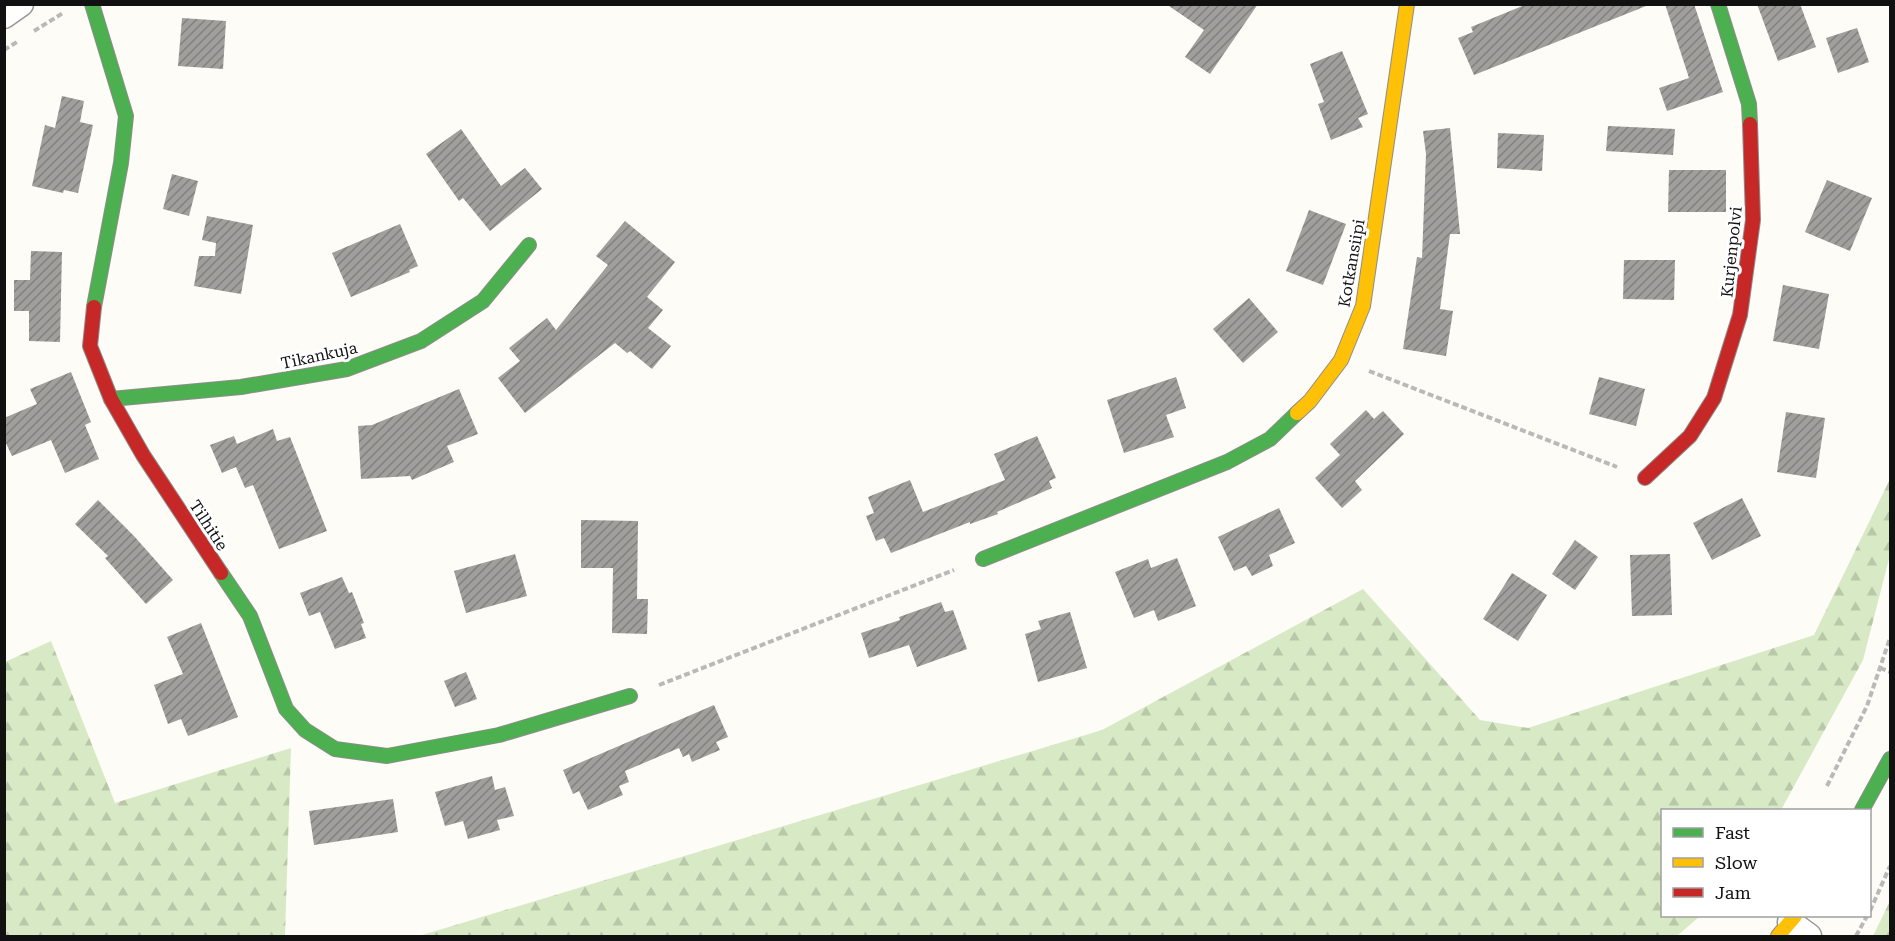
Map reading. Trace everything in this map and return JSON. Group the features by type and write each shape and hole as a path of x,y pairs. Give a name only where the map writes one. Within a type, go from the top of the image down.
{"street":[{"path":"4,16 21,4"},
{"name":"Tilhitie","path":"92,4 126,116 121,163 95,299 90,346 111,399 143,454 250,616 286,709 305,730 335,749 387,756 499,735 630,696"},
{"name":"Kotkansiipi","path":"982,559 1227,462 1270,439 1310,401 1341,360 1363,306 1407,4"},
{"name":"Kurjenpolvi","path":"1645,478 1690,436 1714,398 1740,315 1754,220 1749,104 1718,4"},
{"name":"Tikankuja","path":"111,399 241,387 347,369 422,341 483,301 529,245"},
{"path":"1863,809 1890,759"},
{"path":"1787,925 1809,936"}],"path":[{"path":"32,33 68,10"},
{"path":"4,50 22,39"},
{"path":"1341,360 1645,478"},
{"path":"630,696 982,559"},
{"path":"1827,786 1868,706 1890,638"},
{"path":"1880,668 1890,672"},
{"path":"1871,907 1890,866"},
{"path":"1856,936 1866,917"}],"green space":[{"path":"1890,479 1890,555 1863,660 1782,809 1661,809 1661,917 1699,917 1677,936 419,936 1102,730 1363,589 1480,720 1528,728 1814,635"},
{"path":"51,641 115,803 291,748 285,936 5,936 5,662"},
{"path":"1890,901 1890,936 1873,936"}],"building":[{"path":"1166,4 1258,4 1210,74 1185,57 1204,30"},
{"path":"1527,4 1646,4 1646,6 1474,75 1458,38 1473,32 1471,27"},
{"path":"1665,4 1694,4 1723,92 1667,111 1659,88 1689,78"},
{"path":"1757,4 1800,4 1816,47 1778,61"},
{"path":"182,18 226,21 223,69 178,66"},
{"path":"1857,28 1869,62 1838,73 1826,38"},
{"path":"1342,51 1368,114 1358,118 1363,127 1331,140 1318,104 1324,102 1310,64"},
{"path":"62,96 84,101 80,122 93,125 78,193 64,190 63,193 32,186 45,125 55,128"},
{"path":"1608,126 1675,129 1673,155 1606,151"},
{"path":"1450,128 1460,234 1450,234 1440,309 1453,311 1446,356 1403,349 1417,257 1422,258 1426,154 1423,131"},
{"path":"461,129 501,186 525,168 542,189 490,231 463,198 459,201 426,154"},
{"path":"1498,133 1544,135 1542,171 1497,168"},
{"path":"1669,170 1726,170 1726,212 1668,212"},
{"path":"172,174 198,181 189,216 163,209"},
{"path":"1827,180 1872,198 1850,251 1805,232"},
{"path":"1309,210 1346,224 1323,285 1286,271"},
{"path":"207,216 253,225 241,294 194,286 199,256 215,256 216,243 202,240"},
{"path":"625,221 675,262 647,297 663,310 648,328 671,346 652,369 630,351 627,353 615,343 525,413 498,378 520,361 509,348 547,318 556,330 608,265 596,256"},
{"path":"400,224 418,266 409,270 410,272 351,297 332,253"},
{"path":"31,251 62,252 60,342 29,341 29,311 14,311 14,280 30,280"},
{"path":"1624,260 1675,260 1674,300 1623,299"},
{"path":"1783,285 1829,294 1819,349 1773,341"},
{"path":"1249,298 1278,332 1243,363 1213,329"},
{"path":"71,372 91,422 85,425 99,459 65,473 51,440 12,456 4,439 4,418 37,404 30,389"},
{"path":"1176,377 1186,408 1166,415 1174,437 1124,453 1107,400"},
{"path":"1599,377 1645,389 1636,426 1589,414"},
{"path":"459,389 478,434 447,446 454,462 412,480 410,476 361,479 358,426 372,425"},
{"path":"1366,410 1374,419 1383,411 1404,434 1355,481 1362,490 1342,508 1315,478 1340,455 1330,444"},
{"path":"1786,412 1825,418 1816,478 1777,472"},
{"path":"273,429 277,441 290,437 327,531 279,549 253,485 245,488 236,467 222,473 210,445 234,436 237,444"},
{"path":"1037,436 1056,478 1049,481 1052,488 997,512 998,514 970,524 970,522 891,553 884,538 876,541 866,516 874,513 868,497 910,480 923,512 1005,480 994,454"},
{"path":"1742,498 1761,536 1712,560 1693,523"},
{"path":"98,500 173,580 146,604 105,558 108,556 75,524"},
{"path":"1279,508 1295,543 1269,555 1273,566 1252,576 1246,566 1234,571 1218,537"},
{"path":"581,520 638,521 637,599 648,599 647,634 612,633 613,568 581,568"},
{"path":"1575,540 1598,557 1575,590 1552,574"},
{"path":"515,554 527,596 466,613 454,571"},
{"path":"1670,554 1672,615 1632,616 1630,555"},
{"path":"1177,558 1196,606 1158,621 1154,610 1134,618 1115,572 1148,559 1151,568"},
{"path":"1512,573 1547,595 1518,641 1483,619"},
{"path":"342,577 349,593 352,592 364,623 361,624 366,638 335,649 320,612 309,616 300,593"},
{"path":"941,602 945,612 953,610 967,649 917,667 909,645 869,658 861,633 900,620 899,617"},
{"path":"1070,612 1087,668 1038,682 1025,634 1041,629 1038,621"},
{"path":"201,623 238,717 188,736 181,719 168,724 154,685 183,674 167,637"},
{"path":"466,672 477,699 455,707 444,681"},
{"path":"714,705 728,737 716,742 720,750 692,762 689,754 683,757 679,748 625,771 629,782 619,786 623,795 588,810 579,791 573,794 563,770"},
{"path":"492,776 495,790 505,787 514,816 497,820 500,830 468,839 463,821 445,826 435,792"},
{"path":"393,799 398,832 314,845 309,811"}],"traffic: fast":[{"path":"92,4 126,116 121,163 94,307"},
{"path":"1718,4 1749,104 1750,124"},
{"path":"111,399 241,387 347,369 421,341 483,301 529,245"},
{"path":"983,559 1227,462 1270,439 1297,413"},
{"path":"221,573 250,616 286,709 305,730 335,749 387,756 499,735 630,696"},
{"path":"1863,809 1890,759"}],"traffic: slow":[{"path":"1297,413 1310,401 1341,360 1363,306 1407,4"},
{"path":"1778,936 1794,917"}],"traffic: jam":[{"path":"1645,478 1690,436 1714,398 1740,315 1753,220 1750,124"},
{"path":"94,307 90,346 111,399 143,455 221,573"}]}
